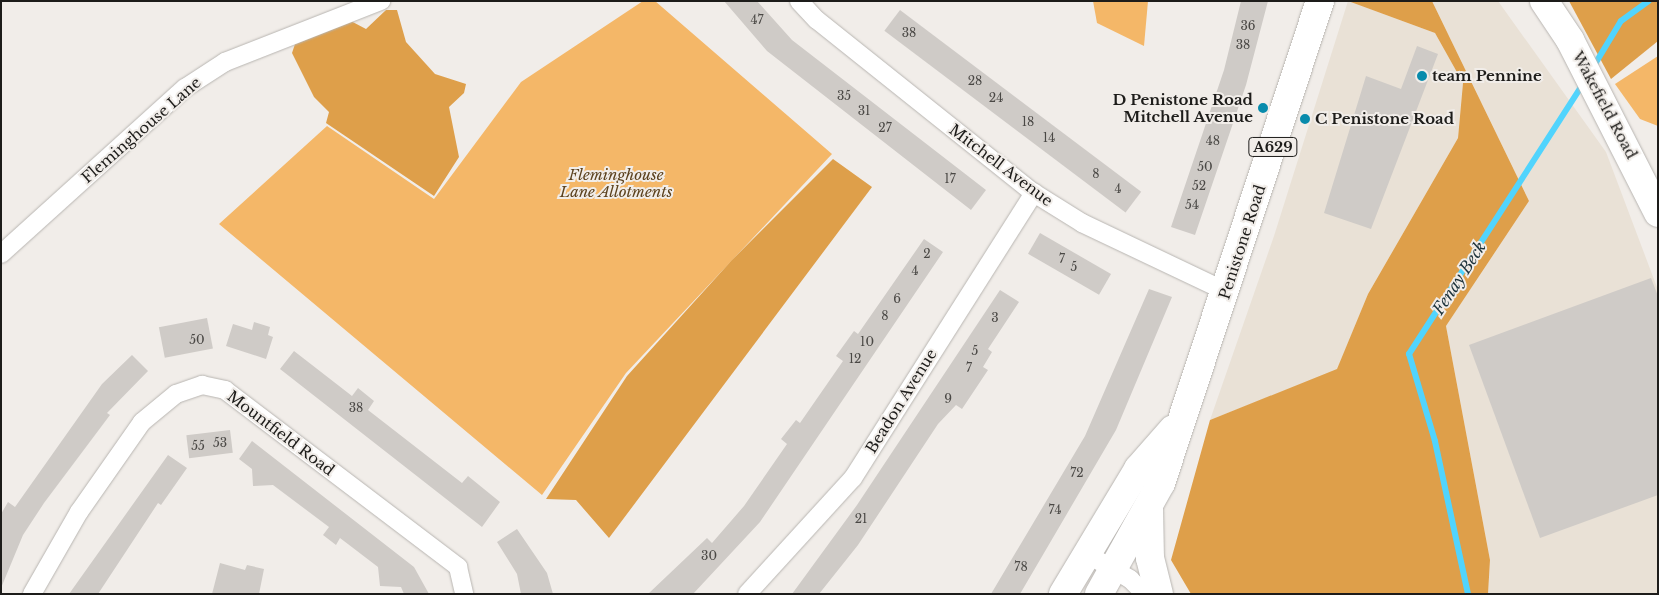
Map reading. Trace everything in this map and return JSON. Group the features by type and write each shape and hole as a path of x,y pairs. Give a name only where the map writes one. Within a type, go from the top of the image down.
{"highway":[{"name":"Penistone Road","path":"1099,594 1161,483 1178,424 1227,292 1320,1"},
{"name":"Wakefield Road","path":"1544,1 1570,40 1658,213"},
{"name":"Penistone Road","path":"1074,590 1087,554 1138,469 1178,424"},
{"path":"1149,506 1150,558 1159,594"}],"street":[{"name":"Fleminghouse Lane","path":"1,254 185,88 224,62 358,6 381,1"},
{"name":"Mitchell Avenue","path":"799,1 817,20 1034,193 1090,227 1227,292"},
{"name":"Beadon Avenue","path":"747,594 853,478 1034,193"},
{"name":"Mountfield Road","path":"32,594 79,512 142,422 176,394 202,385 225,390 458,568 464,594"},
{"path":"1087,554 1114,570 1145,594"}],"shaded area":[{"path":"1348,1 1435,33 1463,83 1458,138 1368,294 1337,370 1210,420 1274,236"},
{"path":"1348,1 1432,1 1529,201 1446,326 1490,560 1488,594 1191,594 1171,560 1210,420 1337,369 1368,294 1458,138 1463,83 1435,33"},
{"path":"1432,1 1498,1 1606,152 1658,290 1658,594 1488,594 1490,560 1446,326 1529,201"},
{"path":"1569,1 1658,1 1658,41 1611,79"},
{"path":"386,10 397,10 406,42 435,74 466,84 464,93 449,107 459,157 434,196 326,123 329,112 314,97 292,53 297,38 347,19 366,29"},
{"path":"833,159 872,187 609,538 576,500 546,499 627,376 732,260"}],"green space":[{"name":"Fleminghouse Lane Allotments","path":"643,1 655,1 832,154 626,373 542,495 219,224 327,126 434,199 521,82"},
{"path":"1093,1 1148,1 1144,46 1097,23"},
{"path":"1658,56 1658,126 1640,119 1615,84"}],"building":[{"path":"724,1 757,1 792,40 986,190 971,210 767,51"},
{"path":"1241,1 1268,1 1246,85 1195,235 1171,227 1224,70"},
{"path":"900,10 1141,192 1126,213 884,31"},
{"path":"1417,46 1438,54 1371,229 1324,213 1366,76 1401,89"},
{"path":"1040,233 1111,274 1099,295 1028,254"},
{"path":"924,239 943,252 760,522 693,594 648,594 707,538 712,543 744,506 787,444 781,439 796,420 800,423 843,361 836,356 854,331 858,334"},
{"path":"1651,278 1658,296 1658,495 1540,538 1469,345"},
{"path":"1149,289 1172,297 1116,430 1020,594 991,594 1085,436"},
{"path":"1000,290 1019,302 988,349 992,352 983,367 988,370 962,409 956,405 938,424 858,545 819,594 792,594 857,505"},
{"path":"207,318 213,348 165,358 159,327"},
{"path":"254,322 270,327 268,335 273,337 266,359 226,346 233,324 252,330"},
{"path":"294,351 352,396 358,388 374,401 368,410 462,483 468,476 500,502 482,527 280,369"},
{"path":"132,355 148,371 107,413 110,415 44,503 23,535 1,588 1,514 8,502 15,507 102,384"},
{"path":"230,430 233,453 189,458 186,435"},
{"path":"252,441 414,567 429,594 404,594 401,587 380,586 378,567 340,538 336,545 323,535 329,527 273,485 253,486 252,469 239,459"},
{"path":"168,455 187,468 161,505 158,503 98,594 69,594"},
{"path":"517,529 547,573 553,594 521,594 517,574 497,542"},
{"path":"220,563 245,570 247,565 264,569 259,594 212,594"}],"waterway":[{"name":"Fenay Beck","path":"1592,69 1621,21 1649,1"},
{"name":"Fenay Beck","path":"1468,594 1435,441 1409,354 1584,82"}],"place":[{"name":"team Pennine","path":"1422,76"},
{"name":"D Penistone Road Mitchell Avenue","path":"1263,108"},
{"name":"C Penistone Road","path":"1305,119"}]}
